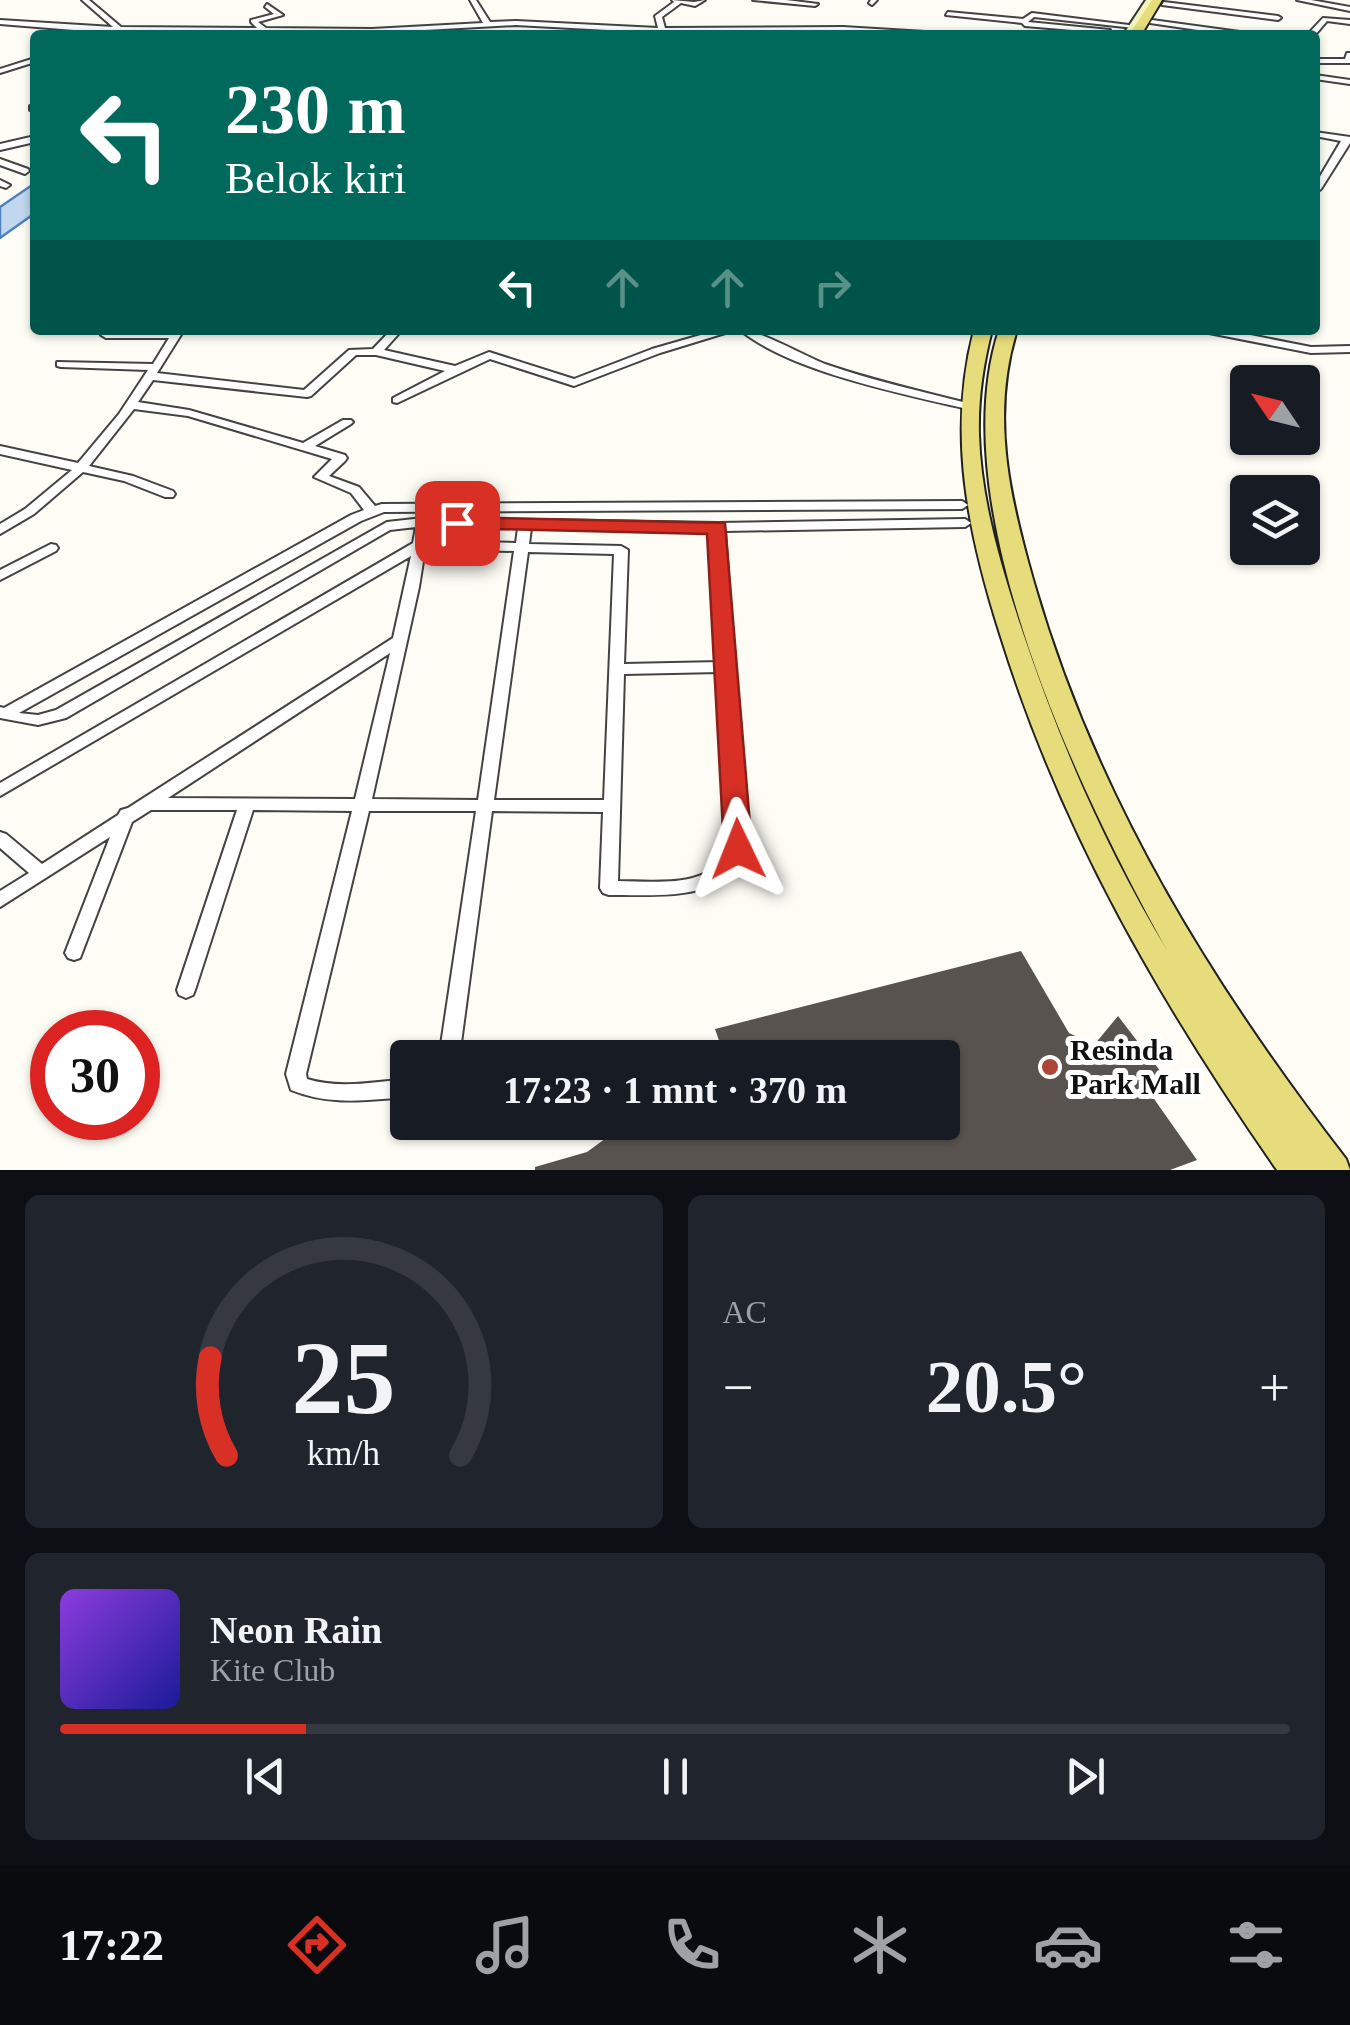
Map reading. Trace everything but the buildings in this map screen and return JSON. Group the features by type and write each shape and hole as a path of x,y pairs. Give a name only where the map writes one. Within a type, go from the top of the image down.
{"main road":[{"path":"1146,30 1160,1"},
{"path":"1131,30 1160,1"},
{"path":"982,335 970,418 969,461 994,581 1027,686 1110,877 1186,1009 1296,1170"},
{"path":"1007,335 994,402 995,459 1023,588 1054,690 1127,855 1198,981 1334,1170"}],"street":[{"path":"86,0 114,30"},
{"path":"473,0 488,24"},
{"path":"664,30 658,16 678,0 695,4 702,0"},
{"path":"756,0 817,2 810,17 818,29"},
{"path":"1212,10 1216,0"},
{"path":"1300,0 1350,10"},
{"path":"1160,1 1280,16"},
{"path":"264,30 253,21 280,16 267,6"},
{"path":"948,14 1089,30"},
{"path":"1023,25 1032,15 1112,30"},
{"path":"1265,30 1280,16"},
{"path":"1308,16 1349,21"},
{"path":"1315,30 1326,18"},
{"path":"187,28 190,22 200,19"},
{"path":"1152,22 1200,30"},
{"path":"502,24 515,30"},
{"path":"361,30 502,24 580,30"},
{"path":"0,25 264,30"},
{"path":"1178,30 1181,25"},
{"path":"466,30 468,26"},
{"path":"741,30 839,30"},
{"path":"1320,61 1348,61 1350,54"},
{"path":"0,71 30,61"},
{"path":"20,64 30,71"},
{"path":"1320,75 1350,72"},
{"path":"1320,76 1350,82"},
{"path":"0,134 22,142"},
{"path":"1320,135 1348,140 1320,184"},
{"path":"0,147 30,140"},
{"path":"0,162 25,171"},
{"path":"0,530 37,509 83,468 132,406 176,335"},
{"path":"376,352 392,335"},
{"path":"397,400 489,355 574,383 669,346 711,335"},
{"path":"755,335 784,351 963,405"},
{"path":"1234,335 1311,350 1350,348"},
{"path":"61,364 154,372 307,394 353,352 376,352 456,370"},
{"path":"132,406 181,412 341,458 320,477 355,490 370,510"},
{"path":"307,446 347,422"},
{"path":"0,450 131,476 169,494"},
{"path":"2,713 370,510 421,505 962,505"},
{"path":"622,526 623,505"},
{"path":"2,713 30,722 62,714 387,526 422,522 718,527 965,523"},
{"path":"390,1089 322,1091 298,1084 296,1074 362,805 422,522"},
{"path":"452,1040 525,524"},
{"path":"0,790 419,546 621,550 609,888 699,885 724,870 738,849 739,839 718,527"},
{"path":"0,576 51,548"},
{"path":"0,900 396,642"},
{"path":"617,669 727,667"},
{"path":"144,804 612,806"},
{"path":"186,990 247,804"},
{"path":"74,953 127,814"},
{"path":"0,838 39,872"}],"water":[{"path":"30,186 30,217 0,238 0,207"}],"place":[{"name":"Resinda Park Mall","path":"1050,1067"}],"route":[{"path":"457,523 718,527 738,849"}]}
